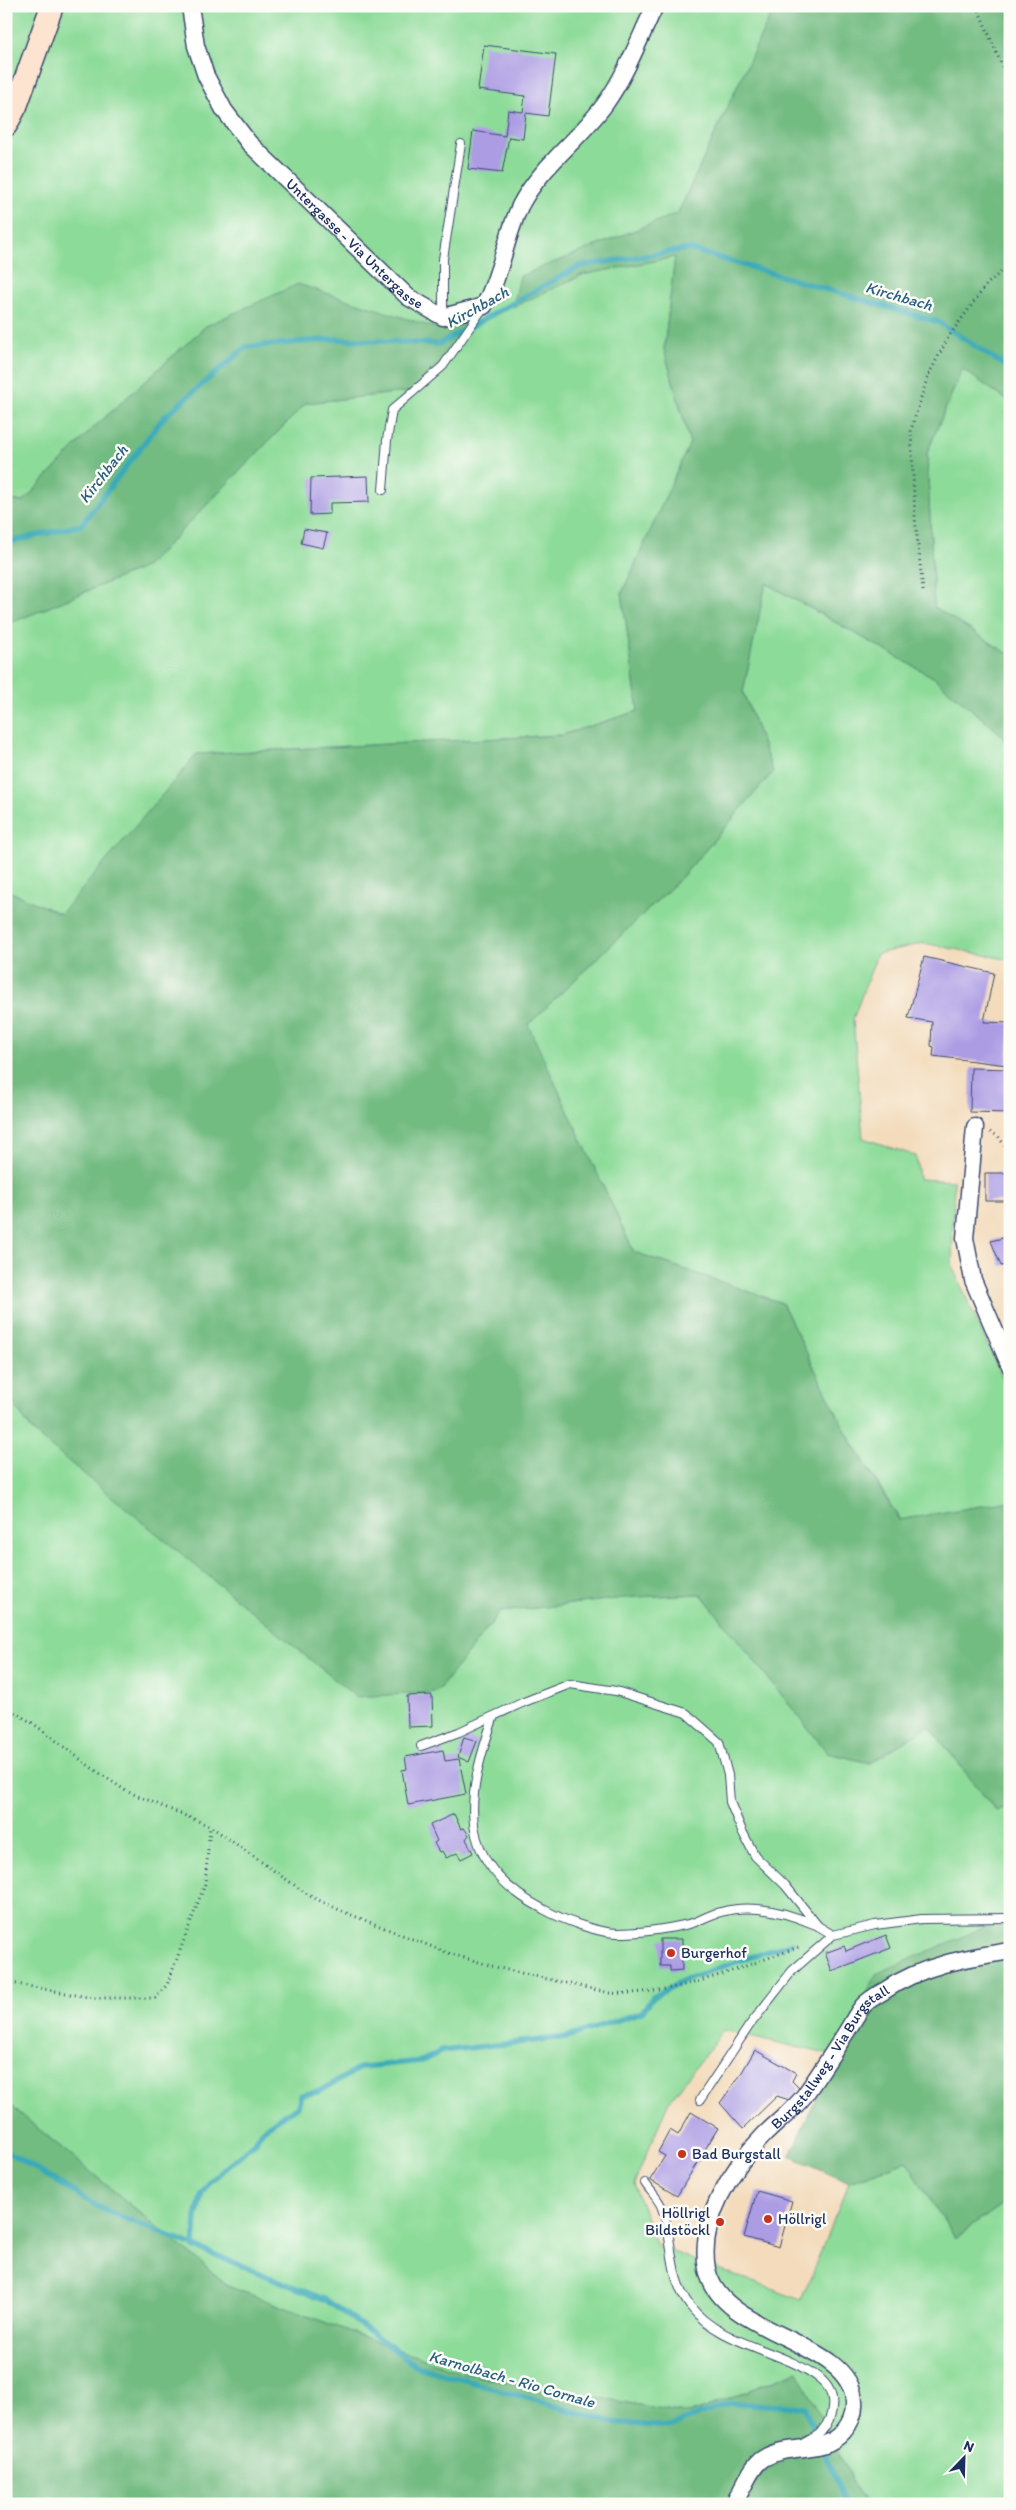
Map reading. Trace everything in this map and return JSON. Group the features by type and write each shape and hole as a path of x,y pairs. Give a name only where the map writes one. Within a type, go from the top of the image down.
{"street":[{"path":"6,125 16,106 52,6"},
{"name":"Untergasse - Via Untergasse","path":"190,6 196,46 206,76 224,110 249,143 408,297 443,317"},
{"path":"443,317 484,306 494,288 501,256 520,206 537,180 605,104 626,67 655,6"},
{"path":"975,1127 965,1238 973,1280 1010,1366"},
{"name":"Burgstallweg - Via Burgstall","path":"733,2504 761,2459 776,2452 835,2441 850,2425 854,2400 851,2387 840,2370 824,2358 744,2316 722,2298 712,2285 707,2268 705,2249 711,2220 733,2170 763,2136 803,2098 863,2006 919,1971 960,1959 1010,1951"}],"lane":[{"path":"443,317 443,260 461,144"},
{"path":"382,490 386,440 392,410 443,366 484,306"},
{"path":"421,1746 570,1684 616,1691 686,1713 719,1742 728,1776 730,1802 755,1856 785,1886 818,1926"},
{"path":"494,1716 478,1761 473,1818 480,1852 495,1876 527,1901 564,1920 616,1934 659,1930 691,1923 722,1911 758,1910 791,1914 833,1935"},
{"path":"700,2100 749,2026 792,1971 833,1935 875,1925 922,1920 1010,1918"},
{"path":"644,2183 662,2206 667,2224 675,2275 683,2296 692,2308 713,2328 805,2369 821,2379 829,2390 834,2403 831,2417 820,2433 804,2448"}],"path":[{"path":"977,6 1010,84"},
{"path":"923,590 915,518 911,430 928,376 949,336 987,284 1010,264"},
{"path":"975,1127 998,1136 1010,1153"},
{"path":"6,1707 34,1724 89,1766 126,1791 210,1826 310,1896 344,1912 448,1954 500,1968 610,1992 625,1993 667,1989 698,1982 833,1935"},
{"path":"6,1982 93,1998 155,1998 167,1985 206,1884 210,1826"}],"green space":[{"path":"6,6 775,6 678,213 521,276 513,306 582,275 675,256 664,349 690,443 622,593 638,711 562,735 197,754 61,915 6,890 6,625 147,566 306,403 414,391 463,320 436,329 298,285 206,326 91,430 23,502 6,499"},
{"path":"775,6 1010,6 1010,402 962,369 927,453 934,607 1010,655 1010,756 1002,735 933,677 766,583 743,692 773,772 682,877 528,1025 634,1252 782,1303 846,1432 899,1520 1010,1501 1010,1806 996,1811 929,1726 870,1763 828,1753 701,1594 633,1597 500,1612 437,1692 356,1697 34,1433 6,1393 6,890 61,914 197,754 562,735 638,711 622,593 690,443 664,349 675,257 582,275 513,307 520,276 678,213"},
{"path":"298,284 436,328 463,320 484,306 443,366 414,391 306,403 147,566 6,625 6,499 23,502 91,430 206,326"},
{"path":"962,369 1010,402 1010,655 934,607 927,453"},
{"path":"765,583 933,677 1002,735 1010,756 1010,960 924,943 877,954 853,1019 863,1138 916,1156 919,1179 954,1181 952,1266 1002,1377 1010,1371 1010,1501 900,1520 846,1432 782,1303 634,1252 527,1025 682,877 773,772 743,692"},
{"path":"6,1393 34,1433 437,1692 500,1612 633,1597 701,1594 828,1753 870,1763 929,1726 996,1811 1010,1806 1010,1916 835,2056 724,2030 668,2103 634,2184 657,2246 801,2300 849,2182 906,2161 955,2238 1010,2199 1010,2504 864,2504 797,2371 689,2414 461,2373 230,2287 6,2102"},
{"path":"1010,1916 1010,2199 955,2238 906,2161 849,2182 790,2156 835,2056 876,1974"},
{"path":"6,2102 230,2287 461,2373 689,2414 798,2371 864,2504 6,2504"}],"building":[{"path":"484,45 556,54 548,116 526,113 523,139 509,137 502,173 468,169 473,131 505,136 508,110 523,112 525,96 478,90"},
{"path":"368,476 369,502 330,503 330,514 310,515 311,478"},
{"path":"304,529 327,533 323,548 301,543"},
{"path":"924,957 994,973 984,1022 1010,1023 1007,1065 933,1056 934,1047 931,1046 932,1022 908,1018"},
{"path":"971,1068 1010,1069 1010,1113 970,1112"},
{"path":"985,1173 1010,1173 1010,1201 985,1201"},
{"path":"1010,1236 1010,1264 1001,1266 991,1241"},
{"path":"432,1695 433,1726 408,1727 407,1696"},
{"path":"464,1737 477,1741 469,1762 458,1757"},
{"path":"443,1750 445,1761 459,1759 466,1794 408,1805 402,1770 407,1769 405,1757"},
{"path":"454,1814 461,1829 464,1828 469,1835 466,1839 473,1853 461,1859 457,1853 446,1858 442,1851 439,1852 434,1843 437,1841 430,1825"},
{"path":"886,1935 891,1948 832,1971 825,1953 844,1946 846,1951"},
{"name":"Burgerhof","path":"660,1939 682,1939 682,1970 670,1971 670,1966 660,1966"},
{"path":"755,2050 796,2073 792,2081 800,2089 789,2100 777,2096 743,2129 720,2103 739,2077"},
{"name":"Bad Burgstall","path":"691,2112 718,2128 677,2196 650,2180 665,2156 658,2152 670,2130 678,2135"},
{"name":"Höllrigl","path":"757,2191 792,2201 779,2247 744,2237"}],"waterway":[{"name":"Kirchbach","path":"6,543 81,525 164,417 246,347 334,339 439,344 580,266 689,249 938,322 1010,369"},
{"path":"194,2248 196,2217 202,2193 210,2182 255,2142 263,2129 298,2106 301,2095 318,2092 362,2067 422,2061 442,2051 567,2037 642,2012 653,1997 686,1979 792,1943"},
{"name":"Karnolbach - Rio Cornale","path":"6,2151 100,2208 326,2300 419,2367 611,2422 668,2427 731,2403 805,2407 818,2438"},
{"name":"Karnolbach - Rio Cornale","path":"822,2446 846,2504"}],"place":[{"name":"Burgerhof","path":"671,1953"},
{"name":"Bad Burgstall","path":"682,2154"},
{"name":"Höllrigl","path":"768,2219"},
{"name":"Höllrigl Bildstöckl","path":"720,2222"}]}
